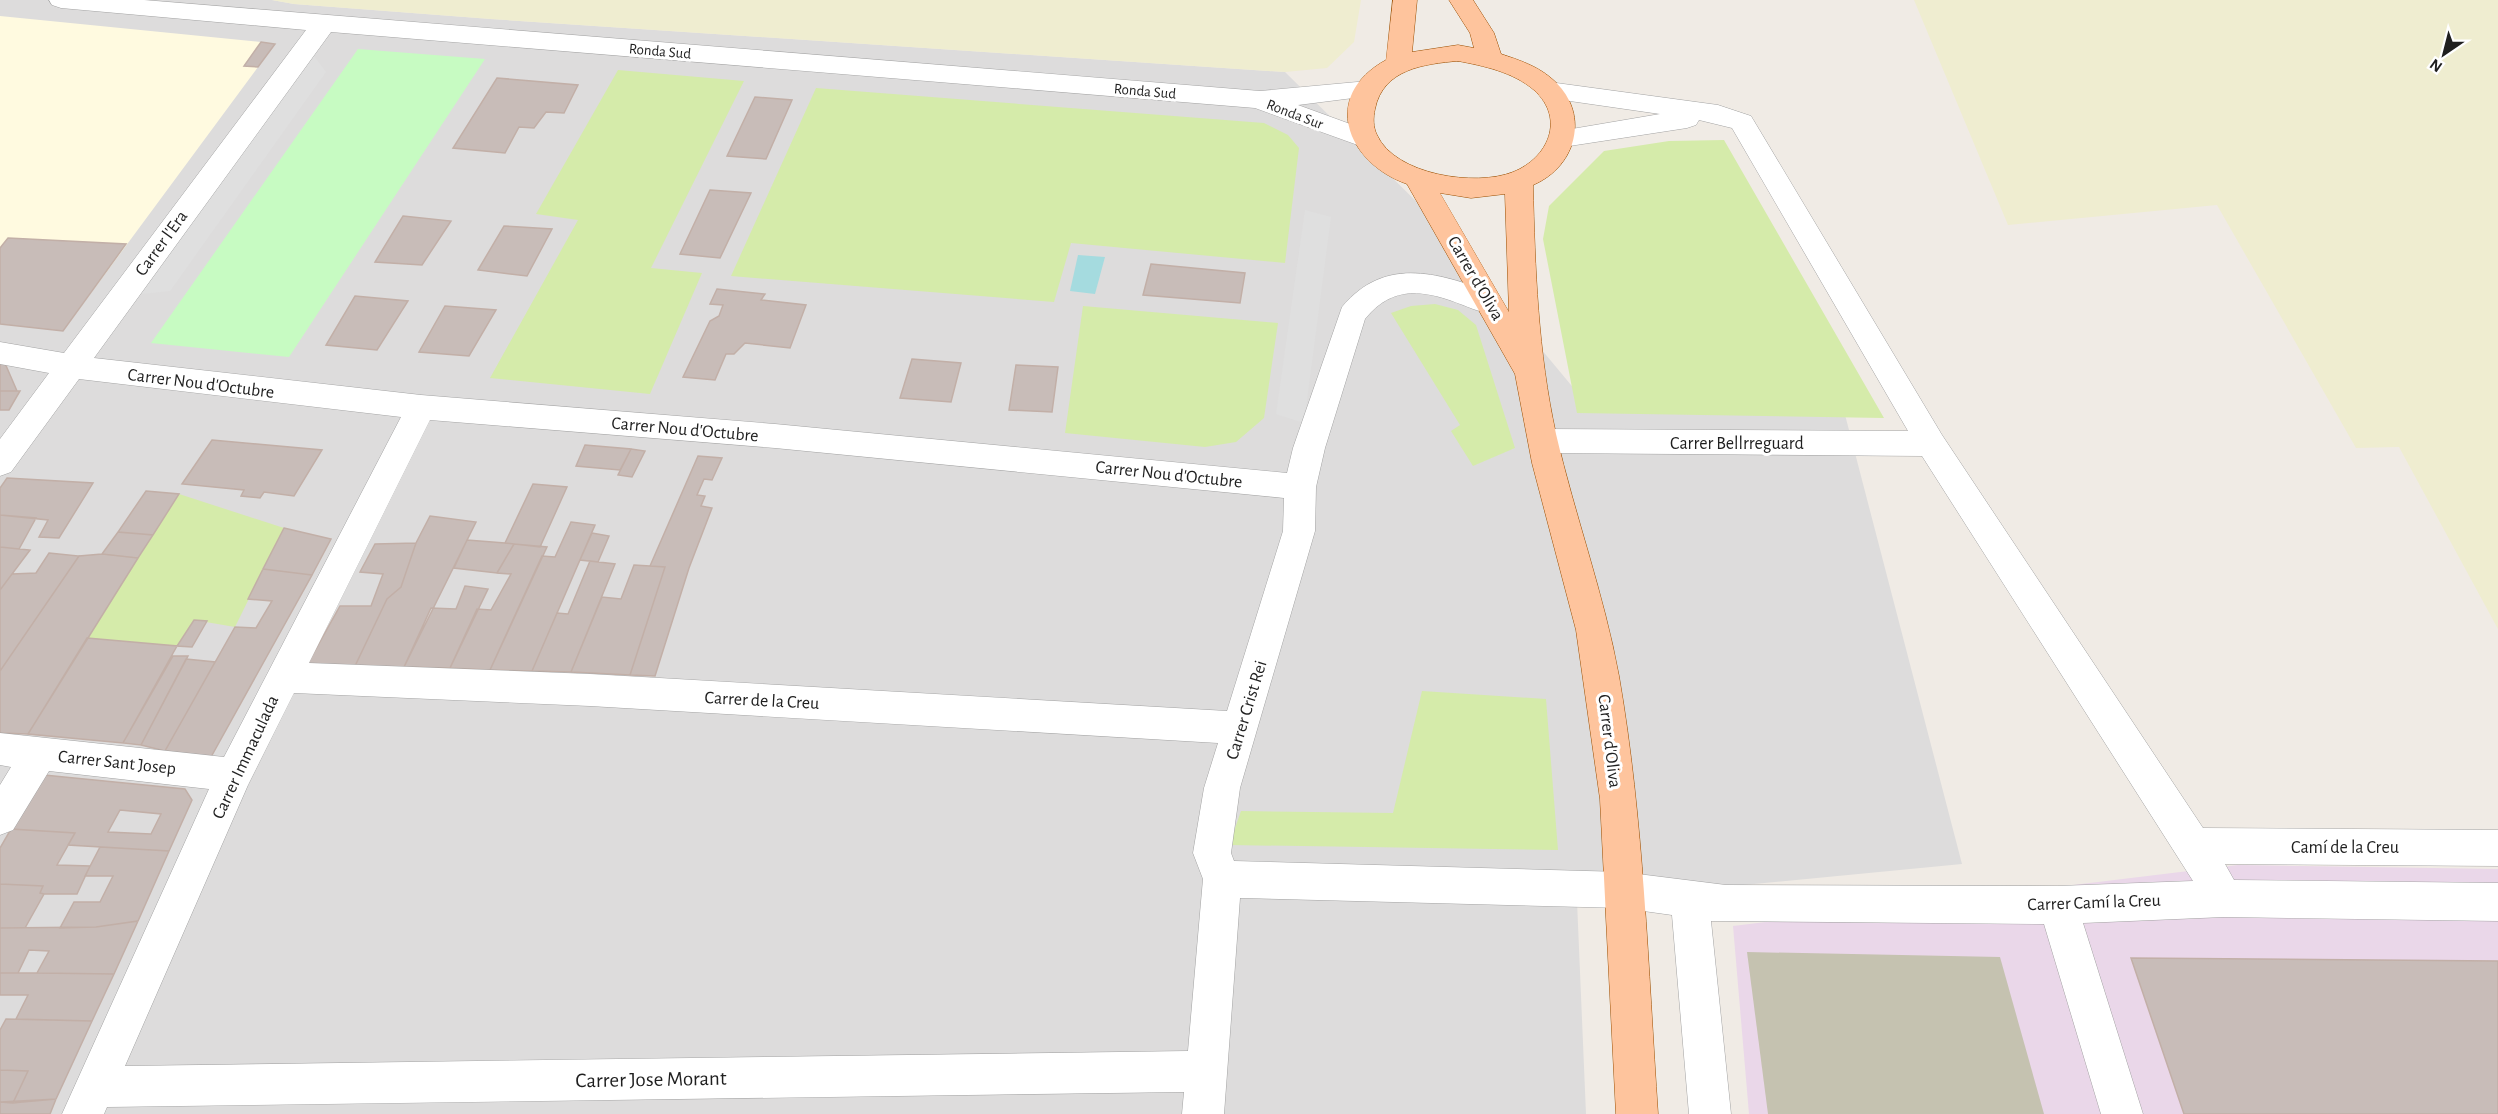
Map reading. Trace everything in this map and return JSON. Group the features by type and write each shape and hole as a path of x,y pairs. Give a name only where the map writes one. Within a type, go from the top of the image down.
{"main road":[{"path":"1398,65 1406,0"},
{"path":"1461,0 1482,33 1490,58"},
{"path":"1458,53 1490,58 1529,74 1549,90 1560,105 1564,122 1563,138 1548,163 1519,181 1487,188 1452,188 1419,180 1387,162 1366,139 1360,122 1361,105 1368,89 1381,76 1398,65 1426,56 1458,53"},
{"name":"Carrer d'Oliva","path":"1419,180 1488,303 1500,320 1530,377"},
{"name":"Carrer d'Oliva","path":"1519,181 1530,377 1587,609 1605,696 1618,799 1637,1114"}],"street":[{"name":"Ronda Sud","path":"61,0 235,8 324,24 1260,100"},
{"name":"Carrer l'Era","path":"0,463 324,24"},
{"name":"Ronda Sur","path":"1260,100 1368,89"},
{"path":"1549,90 1718,114 1742,122 1931,444 2193,846 2224,898"},
{"name":"Ronda Sur","path":"1260,100 1366,139"},
{"path":"1563,138 1718,114"},
{"name":"Carrer Crist Rei","path":"1203,1114 1222,879 1212,853 1222,788 1299,531 1300,487 1309,448 1352,315 1361,301 1377,291 1402,282 1444,286 1488,303"},
{"name":"Carrer Nou d'Octubre","path":"0,353 71,367 421,408 775,436 1300,487"},
{"name":"Carrer Immaculada","path":"89,1101 234,775 421,408"},
{"name":"Carrer Bellrreguard","path":"1544,441 1931,444"},
{"name":"Carrer de la Creu","path":"283,677 601,690 1241,728"},
{"name":"Carrer Sant Josep","path":"0,749 234,775"},
{"path":"0,818 40,753"},
{"name":"Camí de la Creu","path":"2193,846 2498,848"},
{"name":"Carrer Camí la Creu","path":"1222,879 1622,890 1726,904 2058,904 2224,898 2498,902"},
{"path":"1690,898 1710,1114"},
{"path":"2058,904 2122,1114"},
{"name":"Carrer Jose Morant","path":"89,1101 1207,1071"}],"shaded area":[{"path":"0,0 272,0 294,4 491,19 1285,72 1428,213 1581,397 1843,407 1962,864 1577,901 1586,1114 0,1114"},
{"path":"272,0 1361,0 1354,42 1327,68 1285,72 491,19 294,4"},
{"path":"1914,0 2498,0 2498,629 2399,447 2356,448 2217,205 2008,225"},
{"path":"0,16 261,42 244,65 258,67 63,331 0,324"},
{"path":"314,56 326,72 170,291 141,294"},
{"path":"1305,210 1331,217 1304,423 1276,414"},
{"path":"2238,865 2498,869 2498,1114 1749,1114 1733,926"},
{"path":"1747,952 2000,957 2044,1114 1768,1114"}],"green space":[{"path":"358,49 485,59 289,357 151,343"},
{"path":"618,70 744,81 651,268 702,273 650,394 490,378 578,220 536,214"},
{"path":"816,88 1264,123 1288,135 1299,148 1285,263 1071,243 1054,302 731,276"},
{"path":"1724,140 1884,418 1577,413 1543,239 1549,206 1604,151 1669,141"},
{"path":"1435,304 1458,310 1476,325 1515,448 1473,466 1451,431 1460,425 1391,313 1411,306"},
{"path":"1083,306 1278,323 1264,418 1236,442 1205,447 1065,433"},
{"path":"179,494 284,528 235,627 194,620 177,646 87,638"},
{"path":"1422,691 1546,699 1558,850 1229,845 1241,811 1393,813"}],"water":[{"path":"1078,255 1105,257 1095,294 1070,291"}],"building":[{"path":"261,42 275,44 258,67 244,66"},
{"path":"497,78 578,85 564,113 546,112 534,128 519,127 505,153 453,148"},
{"path":"755,97 792,100 766,159 727,156"},
{"path":"710,190 751,193 720,258 680,254"},
{"path":"403,216 451,221 422,265 375,262"},
{"path":"504,226 552,229 527,276 478,270"},
{"path":"8,238 126,244 63,331 0,324 0,248"},
{"path":"1151,264 1245,273 1240,303 1143,295"},
{"path":"717,289 765,294 761,300 806,305 790,348 745,343 734,354 726,354 715,380 683,377 710,321 719,316 723,305 710,304"},
{"path":"355,296 408,301 377,350 326,345"},
{"path":"445,306 496,310 469,356 419,352"},
{"path":"912,359 961,363 951,402 900,398"},
{"path":"0,361 4,361 17,391 0,391"},
{"path":"1016,365 1058,367 1052,412 1009,410"},
{"path":"0,391 20,391 9,410 0,410"},
{"path":"212,440 322,450 294,496 264,492 260,498 241,496 244,490 182,484"},
{"path":"585,445 631,449 620,470 576,466"},
{"path":"631,449 645,451 632,477 618,475"},
{"path":"698,456 722,458 712,480 704,479 697,495 705,496 701,506 712,508 689,568 655,676 630,675 665,567 650,566"},
{"path":"7,478 93,483 59,538 39,537 48,520 0,515 0,488"},
{"path":"533,484 567,487 540,547 505,543"},
{"path":"146,491 179,494 153,535 118,532"},
{"path":"0,515 36,518 19,549 0,547"},
{"path":"430,516 476,522 404,667 355,666 387,599 401,587 416,543"},
{"path":"571,522 595,525 532,671 490,670 542,556 555,557"},
{"path":"284,528 331,539 312,575 263,569"},
{"path":"118,532 153,535 138,558 102,554"},
{"path":"592,533 609,536 598,562 580,560"},
{"path":"467,540 514,544 497,573 454,568"},
{"path":"416,543 401,587 387,599 355,666 307,665 340,606 371,606 383,574 360,572 375,544"},
{"path":"514,544 547,547 490,670 450,668 477,609 491,610 511,574 497,573"},
{"path":"0,547 30,550 0,590"},
{"path":"49,553 79,556 0,671 0,590 12,574 36,573"},
{"path":"102,554 138,558 28,734 0,733 0,671 79,556"},
{"path":"590,561 615,564 571,672 532,671 557,613 568,614"},
{"path":"634,565 665,567 630,675 571,672 602,597 621,599"},
{"path":"263,569 312,575 211,757 165,751 235,627 256,628 272,601 248,599"},
{"path":"465,586 488,589 450,668 404,667 431,608 456,609"},
{"path":"194,620 207,621 192,647 177,646"},
{"path":"87,638 177,646 123,743 28,734"},
{"path":"173,656 188,656 141,745 123,743"},
{"path":"186,659 215,662 165,751 141,745"},
{"path":"44,775 185,789 192,800 169,851 68,845 75,833 11,829","holes":["120,810 161,814 151,834 108,832"]},
{"path":"11,829 75,833 57,865 90,866 77,894 44,894 40,893 43,886 0,884 0,848"},
{"path":"100,847 169,851 138,921 96,927 60,928 74,902 100,902 113,876 85,876"},
{"path":"0,884 43,886 40,893 44,894 25,928 0,928"},
{"path":"138,921 114,974 37,973 49,951 29,950 18,973 0,973 0,928 96,927"},
{"path":"2131,958 2498,961 2498,1114 2184,1114"},
{"path":"0,973 114,974 92,1021 16,1019 28,995 0,995"},
{"path":"6,1019 92,1021 56,1099 13,1103 28,1071 0,1070 0,1030"},
{"path":"0,1070 28,1071 13,1103 0,1102"},
{"path":"56,1099 50,1114 0,1114 0,1102"}]}
